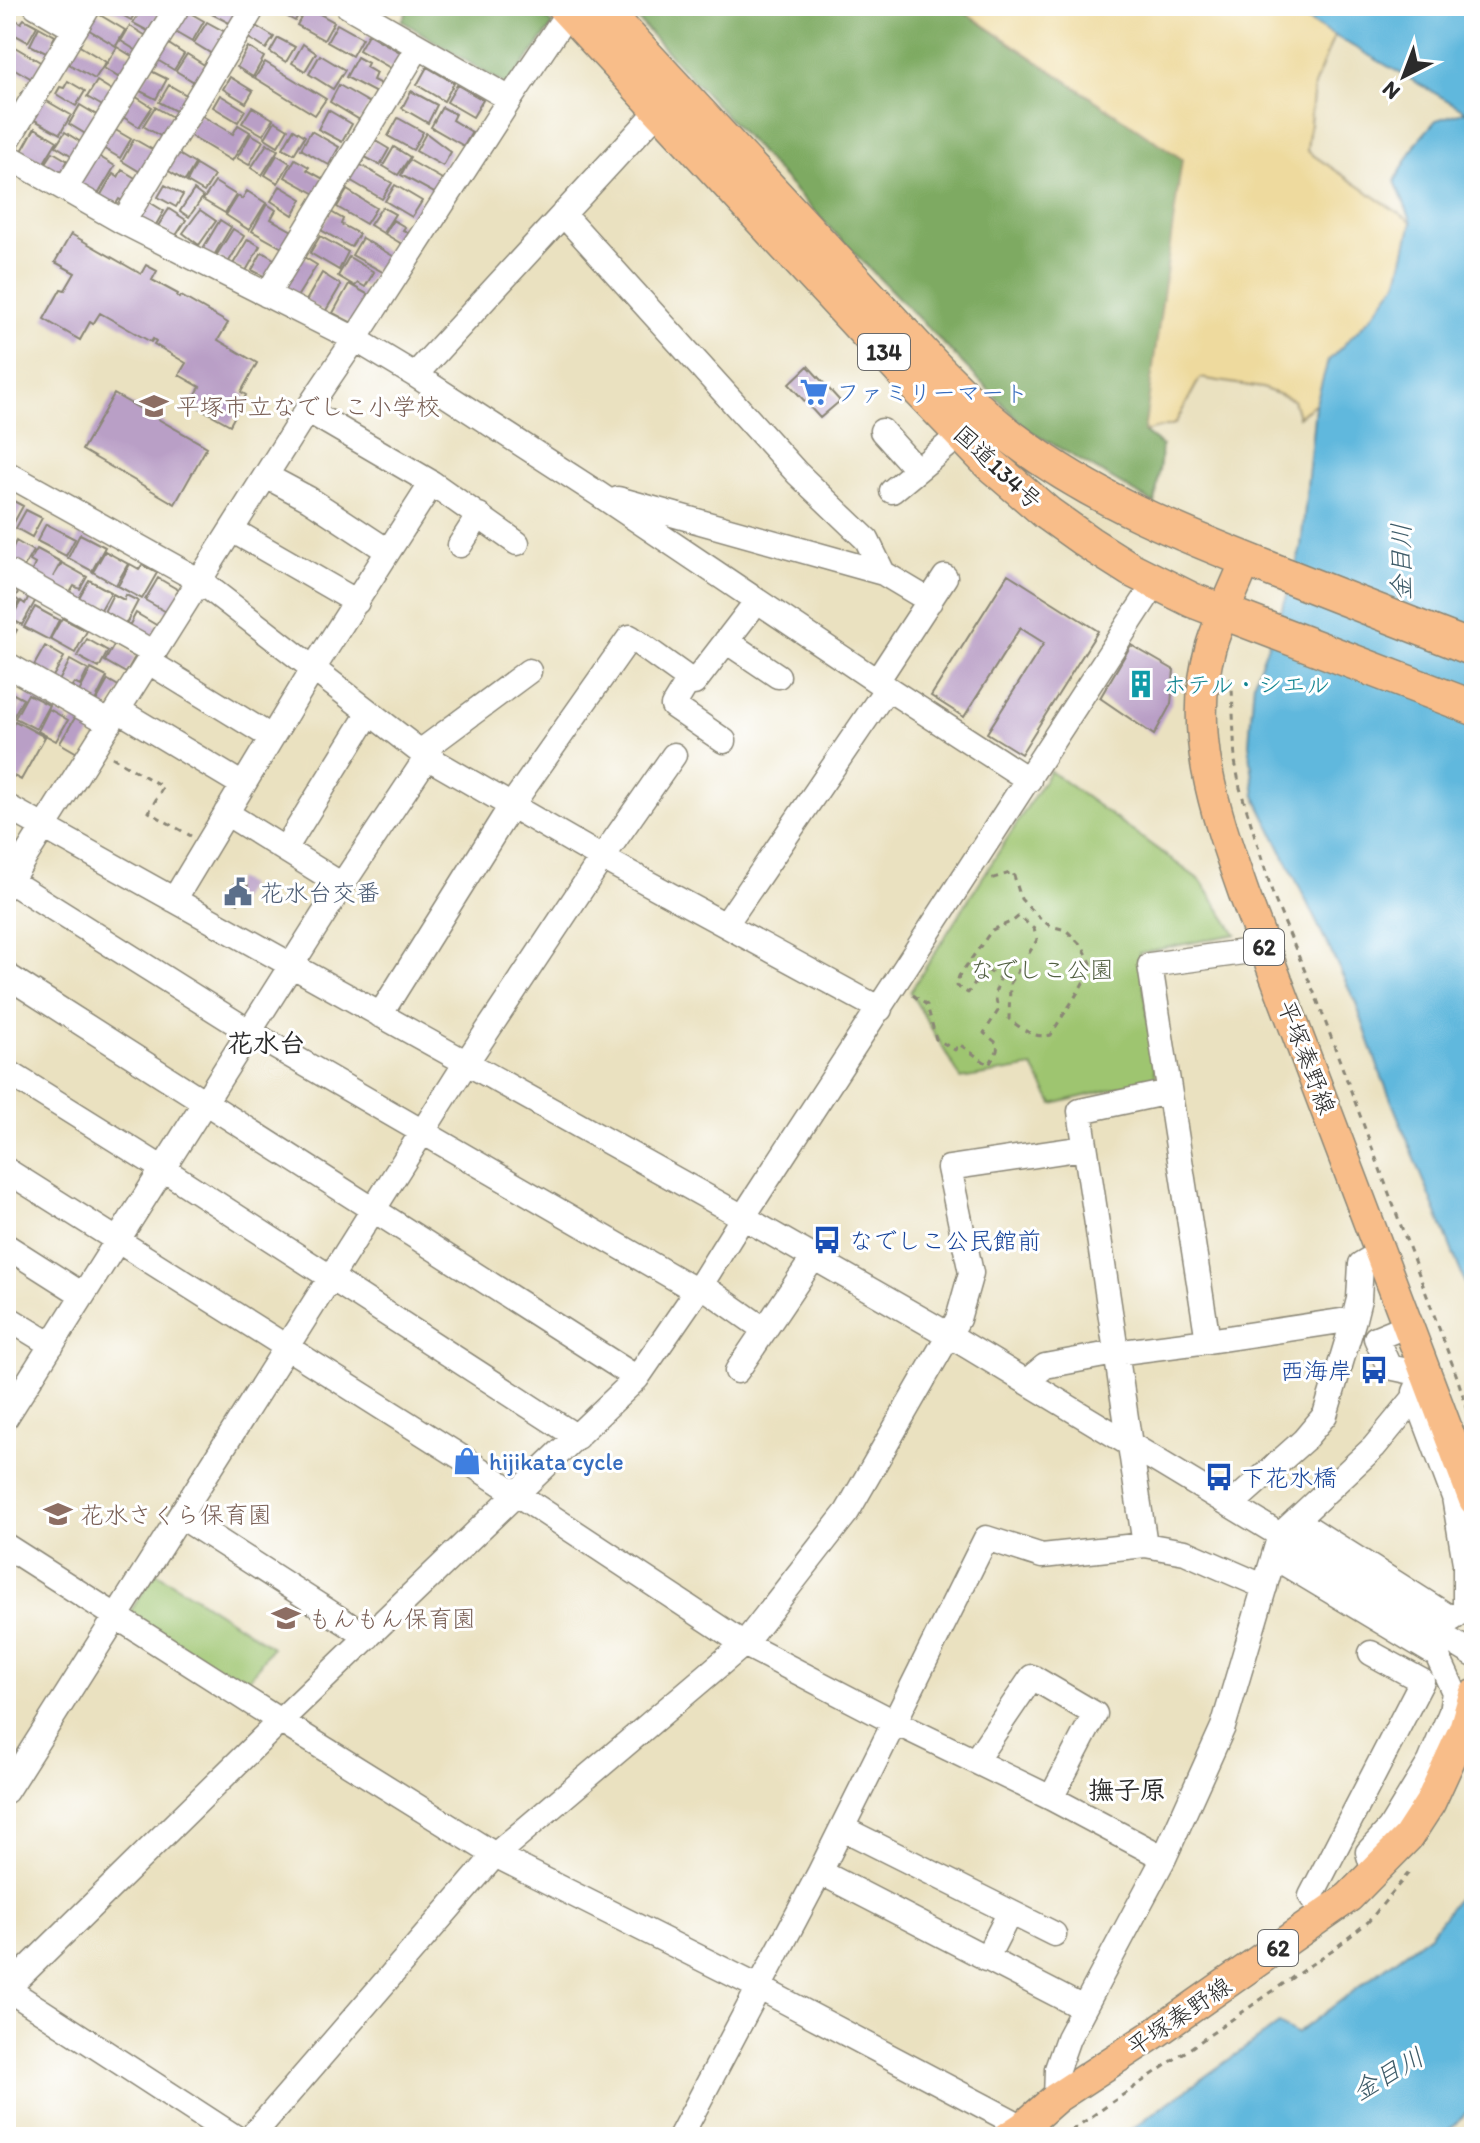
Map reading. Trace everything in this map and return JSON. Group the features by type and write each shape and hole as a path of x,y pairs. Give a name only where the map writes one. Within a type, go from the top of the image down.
{"highway":[{"name":"国道134号","path":"578,8 660,109 961,434 989,463 1047,513 1089,543 1156,582 1225,613 1474,708"},
{"name":"国道134号","path":"578,8 974,406 1014,439 1074,479 1153,521 1474,649"}],"main road":[{"name":"平塚秦野線","path":"1259,565 1225,613 1211,647 1204,680 1202,718 1206,771 1223,832 1265,949 1408,1325 1422,1385 1474,1500"},
{"name":"平塚秦野線","path":"1016,2132 1056,2098 1157,2032 1349,1897 1408,1837 1430,1803 1464,1729 1474,1695"}],"street":[{"path":"36,6 75,29"},
{"path":"6,143 89,6"},
{"path":"65,189 178,6"},
{"path":"123,222 254,6"},
{"path":"348,6 510,99"},
{"path":"578,8 510,99 307,410 8,884 250,1032 699,1288 765,1330"},
{"path":"267,295 418,47"},
{"path":"415,375 660,109"},
{"path":"6,155 123,222 355,339 415,375 1029,780"},
{"path":"563,214 797,473 867,540 883,573"},
{"path":"307,410 432,483 517,543"},
{"path":"882,431 917,470"},
{"path":"892,491 961,434"},
{"path":"6,473 200,581 423,755 602,858 880,1009"},
{"path":"266,476 309,499 388,551"},
{"path":"174,900 313,669 432,483"},
{"path":"597,493 883,573 930,601"},
{"path":"460,545 479,515"},
{"path":"232,530 357,602"},
{"path":"6,571 152,658 271,737"},
{"path":"726,924 882,684 945,577"},
{"path":"235,2137 6,1989 637,1378 699,1288 1156,582"},
{"path":"380,1015 511,806 630,637 694,683 757,601"},
{"path":"726,641 778,676"},
{"path":"6,664 114,716 243,785"},
{"path":"6,1417 423,755 529,671"},
{"path":"690,678 673,706 724,741"},
{"path":"285,849 369,713"},
{"path":"6,1791 422,1131 602,858 674,755"},
{"path":"6,806 949,1335 1474,1655"},
{"path":"226,813 342,885"},
{"path":"1208,1341 1150,965 1265,949"},
{"path":"6,975 637,1378"},
{"path":"6,1071 577,1437"},
{"path":"1145,1545 1080,1111 1169,1092"},
{"path":"251,2137 495,1855 744,1644 847,1512 958,1319 971,1273 949,1168 1084,1148"},
{"path":"6,1170 517,1494 744,1644 1164,1858"},
{"path":"6,1246 83,1295"},
{"path":"1231,1505 1304,1440 1325,1415 1359,1299 1361,1264 1381,1252"},
{"path":"737,1371 814,1257"},
{"path":"6,1317 52,1345"},
{"path":"1027,1381 1045,1366 1354,1319"},
{"path":"1283,1537 1452,1619 1465,1609 1465,1563 1454,1497 1422,1385"},
{"path":"1056,2098 1057,2069 1068,2038 1164,1858 1223,1727 1283,1537 1374,1447 1422,1385"},
{"path":"180,1516 368,1637"},
{"path":"1283,1537 1437,1655 1454,1692 1451,1712 1430,1762 1390,1828 1368,1852 1374,1872"},
{"path":"680,2137 820,1872 986,1538 1042,1556 1145,1545 1185,1552 1265,1587"},
{"path":"6,1546 495,1855 758,1987 1016,2132"},
{"path":"1324,1915 1311,1896 1422,1681 1371,1653"},
{"path":"975,1761 1032,1677 1095,1714 1051,1798"},
{"path":"842,1828 1054,1934"},
{"path":"820,1872 1083,2008"},
{"path":"986,1959 1010,1912"}],"path":[{"path":"1229,674 1240,788 1274,898 1323,1017 1451,1359 1474,1430"},
{"path":"102,751 163,787 149,812 202,843"},
{"path":"910,992 927,1005 936,1039 955,1050 959,1044 989,1065 998,1044 984,1033 998,1011 995,993 1000,979 985,968 968,993 956,986 959,976 992,930 1019,916 1034,929 1037,940 1010,984 1009,1019 1025,1031 1042,1037 1051,1035 1075,1000 1091,963 1083,947 1066,930 1050,926 1034,913 1021,899 1013,872 987,880 977,878"}],"green space":[{"path":"410,6 533,6 553,25 507,86 402,21"},
{"path":"625,6 955,6 1182,159 1168,279 1144,432 1162,446 1155,504 1027,429 825,223"},
{"name":"なでしこ公園","path":"1050,771 1201,881 1236,934 1139,953 1156,1078 1053,1104 1033,1067 961,1079 910,992"},
{"path":"156,1572 272,1647 241,1690 128,1615"}],"sand":[{"path":"956,6 1290,6 1334,36 1314,86 1307,151 1412,222 1398,281 1372,317 1328,361 1317,402 1298,417 1293,400 1262,388 1200,378 1175,424 1144,432 1182,159"}],"water":[{"name":"金目川","path":"1290,6 1474,6 1474,1314 1462,1275 1379,1070 1356,1003 1255,796 1249,743 1254,681 1290,588 1301,547 1315,406 1328,361 1371,317 1398,281 1412,222 1395,181 1417,142 1436,120 1466,111 1307,20"},
{"name":"金目川","path":"1474,1876 1474,2105 1447,2132 1428,2137 1120,2137 1279,2024 1296,2034 1430,1934"}],"building":[{"path":"106,6 139,6 131,20"},
{"path":"143,6 159,14 148,31 133,23"},
{"path":"217,6 227,6 239,13 233,25 212,14"},
{"path":"268,6 303,6 295,21"},
{"path":"307,7 334,22 324,40 297,25"},
{"path":"185,10 204,21 192,42 173,31"},
{"path":"95,12 125,30 116,46 86,28"},
{"path":"13,18 21,23 24,19 37,26 28,42 6,30"},
{"path":"207,22 225,32 212,54 194,43"},
{"path":"337,24 362,38 352,56 327,42"},
{"path":"254,25 274,37 266,49 247,37"},
{"path":"130,26 148,37 139,52 121,41"},
{"path":"39,27 55,36 52,42 56,44 50,55 30,45"},
{"path":"368,34 403,54 394,70 359,50"},
{"path":"278,38 295,47 286,62 270,52"},
{"path":"164,41 184,54 174,70 154,58"},
{"path":"303,44 316,53 305,71 292,63"},
{"path":"78,45 106,62 95,79 67,63"},
{"path":"13,46 42,63 32,79 6,64"},
{"path":"117,47 135,58 121,79 104,68"},
{"path":"248,47 264,57 253,77 237,67"},
{"path":"187,54 206,66 196,83 176,71"},
{"path":"320,55 345,70 333,89 309,74"},
{"path":"357,57 368,63 366,67 376,73 373,80 381,84 376,93 346,77"},
{"path":"265,62 326,99 315,115 255,78"},
{"path":"427,67 454,83 444,101 417,85"},
{"path":"149,70 167,79 156,99 138,90"},
{"path":"230,77 253,91 246,103 223,89"},
{"path":"68,81 85,91 76,106 56,94"},
{"path":"97,81 115,92 106,108 87,97"},
{"path":"169,85 188,96 179,113 159,102"},
{"path":"339,85 370,103 360,120 330,102"},
{"path":"457,85 483,100 473,117 447,102"},
{"path":"411,91 437,105 428,123 402,108"},
{"path":"133,95 152,107 139,127 120,115"},
{"path":"220,95 245,110 238,122 213,107"},
{"path":"40,97 71,115 60,134 29,117"},
{"path":"80,105 100,117 89,136 69,124"},
{"path":"155,107 174,118 162,137 143,126"},
{"path":"252,107 273,119 263,135 242,123"},
{"path":"442,107 455,114 452,120 472,132 464,146 431,127"},
{"path":"328,110 352,124 342,142 318,129"},
{"path":"199,114 233,134 238,125 250,132 232,161 187,134"},
{"path":"398,118 423,132 413,150 388,136"},
{"path":"275,121 288,129 278,146 265,138"},
{"path":"35,128 57,141 43,164 22,151"},
{"path":"112,128 131,139 120,158 101,147"},
{"path":"294,129 305,136 294,154 283,148"},
{"path":"311,131 339,147 329,165 301,149"},
{"path":"65,132 82,143 74,157 56,146"},
{"path":"426,133 451,152 443,166 416,151"},
{"path":"251,134 263,141 249,165 237,158"},
{"path":"134,139 155,151 142,173 122,161"},
{"path":"374,140 389,149 380,165 365,157"},
{"path":"267,144 278,150 262,175 251,168"},
{"path":"394,147 410,157 398,175 383,166"},
{"path":"53,152 73,164 66,175 44,166"},
{"path":"177,153 195,164 185,181 167,170"},
{"path":"95,154 115,166 97,196 77,184"},
{"path":"277,155 290,163 278,183 265,175"},
{"path":"295,159 327,181 319,196 285,177"},
{"path":"409,160 444,180 436,194 401,175"},
{"path":"357,163 392,183 382,199 348,179"},
{"path":"196,165 214,176 204,192 187,182"},
{"path":"122,170 137,179 124,202 119,199 114,207 99,198 113,174 118,177"},
{"path":"215,182 236,195 225,213 203,200"},
{"path":"165,185 183,195 176,207 158,197"},
{"path":"395,185 422,201 412,217 385,201"},
{"path":"280,186 302,199 293,215 271,201"},
{"path":"194,190 203,197 189,217 180,211"},
{"path":"347,190 376,208 366,224 337,207"},
{"path":"247,191 266,203 249,230 226,215 238,196 242,199"},
{"path":"146,200 164,211 154,228 140,219 138,213"},
{"path":"267,204 276,210 271,219 294,232 284,249 252,231"},
{"path":"382,207 395,214 383,233 370,225"},
{"path":"169,209 186,220 175,237 158,226"},
{"path":"200,210 216,221 199,245 183,233"},
{"path":"331,212 343,219 341,224 359,234 351,247 321,230"},
{"path":"220,220 231,227 213,257 202,250"},
{"path":"393,220 409,233 402,244 385,234"},
{"path":"233,229 244,236 228,263 216,256"},
{"path":"71,234 141,274 146,265 157,271 152,280 228,323 218,340 257,363 241,392 246,395 230,425 191,403 200,387 179,375 186,363 154,344 156,341 153,339 151,342 100,313 93,324 90,322 80,340 44,319 61,289 65,290 75,273 55,262"},
{"path":"320,236 348,252 339,270 310,253"},
{"path":"362,238 398,259 388,275 352,255"},
{"path":"248,239 260,246 246,271 233,264"},
{"path":"262,252 279,262 269,279 252,270"},
{"path":"299,254 317,265 297,297 279,286"},
{"path":"349,257 374,272 365,287 358,283 355,286 338,276"},
{"path":"322,273 341,285 325,312 306,301"},
{"path":"349,284 369,295 354,324 333,313"},
{"name":"ファミリーマート","path":"808,366 840,401 820,418 789,384"},
{"path":"114,394 207,447 175,504 82,450"},
{"path":"6,497 23,506 12,526 6,522"},
{"path":"26,510 42,518 32,537 16,528"},
{"path":"46,524 75,539 66,556 37,541"},
{"path":"80,534 105,547 92,571 68,558"},
{"path":"16,541 33,551 22,570 6,561"},
{"path":"37,549 61,562 53,577 62,563 87,577 80,589 74,586 68,596 30,575 35,564 30,561"},
{"path":"105,551 128,564 116,585 93,572"},
{"path":"130,564 139,569 142,565 157,573 142,599 118,586"},
{"path":"1008,574 1098,631 1021,754 987,733 1044,643 1020,628 964,717 931,696"},
{"path":"158,578 182,592 170,614 145,600"},
{"path":"89,580 111,592 99,613 77,601"},
{"path":"13,585 20,588 15,598 19,601 10,618 6,616 6,598"},
{"path":"30,594 37,598 22,625 11,619 21,601 25,604"},
{"path":"113,594 124,600 126,595 138,601 125,626 103,614"},
{"path":"35,607 59,620 49,640 24,627"},
{"path":"136,613 158,626 150,641 128,628"},
{"path":"62,618 87,631 75,653 50,639"},
{"path":"6,624 17,630 6,650"},
{"path":"87,639 108,651 99,668 77,656"},
{"path":"114,645 135,657 126,673 105,661"},
{"name":"ホテル・シエル","path":"1131,645 1174,670 1171,704 1154,735 1100,698"},
{"path":"45,646 64,657 51,680 32,669"},
{"path":"70,660 88,670 80,686 74,683 71,687 59,681"},
{"path":"91,669 107,677 95,701 79,692"},
{"path":"108,680 122,688 104,711 94,705"},
{"path":"6,690 23,699 13,717 6,713"},
{"path":"28,694 49,705 36,729 15,718"},
{"path":"49,709 68,720 56,741 38,731"},
{"path":"76,716 95,726 79,754 60,743"},
{"path":"15,721 45,737 21,780 6,772 6,737"},
{"path":"6,838 21,846 14,859 6,855"},
{"name":"花水台交番","path":"237,879 248,885 238,904 227,898"}],"place":[{"name":"ファミリーマート","path":"814,392"},
{"name":"平塚市立なでしこ小学校","path":"154,406"},
{"name":"ホテル・シエル","path":"1141,684"},
{"name":"花水台交番","path":"238,892"},
{"name":"なでしこ公民館前","path":"827,1240"},
{"name":"西海岸","path":"1374,1370"},
{"name":"hijikata cycle","path":"467,1461"},
{"name":"下花水橋","path":"1219,1477"},
{"name":"花水さくら保育園","path":"58,1514"},
{"name":"もんもん保育園","path":"286,1618"}],"district":[{"name":"花水台","path":"266,1043"},
{"name":"撫子原","path":"1127,1790"}]}
